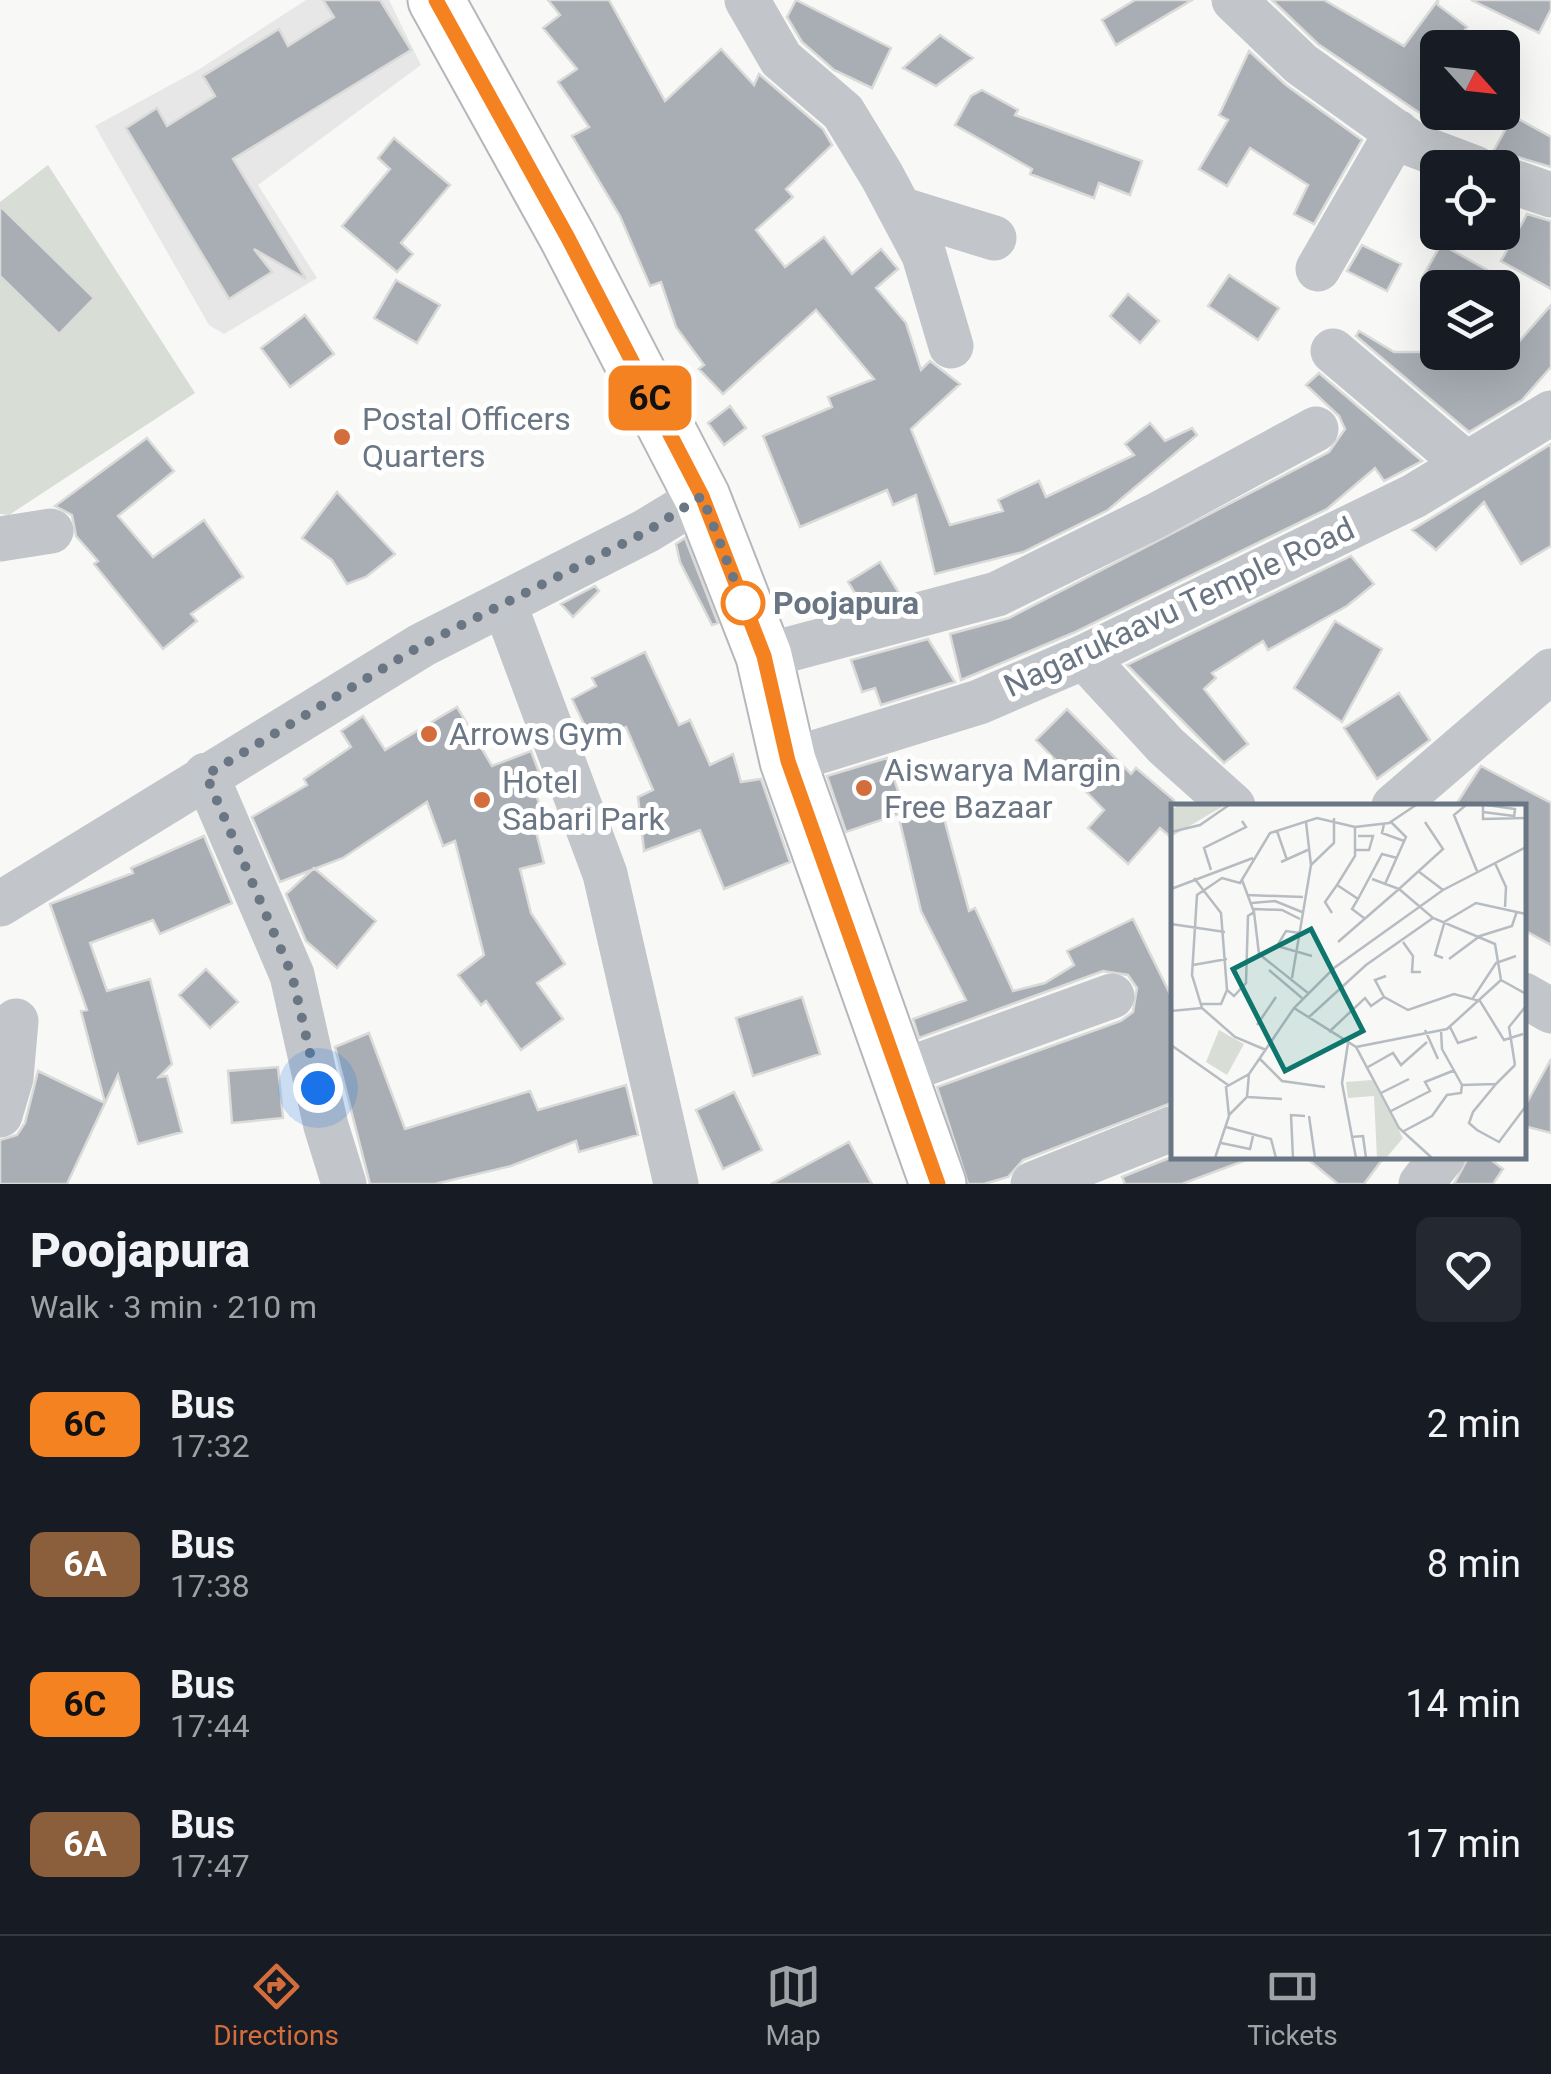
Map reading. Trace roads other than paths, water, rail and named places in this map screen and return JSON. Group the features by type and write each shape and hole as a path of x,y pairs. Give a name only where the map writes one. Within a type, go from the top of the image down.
{"main road":[{"path":"445,4 702,496 764,656 788,761 938,1184"}],"street":[{"path":"747,0 781,59 843,112 924,255 951,346"},
{"path":"1242,3 1302,64 1414,144 1429,150"},
{"path":"1318,269 1397,132"},
{"path":"1520,184 1551,195"},
{"path":"900,209 994,238"},
{"path":"1333,351 1465,463"},
{"name":"Nagarukaavu Temple Road","path":"788,761 979,702 1084,657 1414,496 1551,413"},
{"path":"764,656 997,594 1316,430"},
{"path":"0,904 422,645 646,532 702,496"},
{"path":"0,540 51,530"},
{"path":"504,603 605,874 676,1184"},
{"path":"1084,657 1166,746 1231,804"},
{"path":"1396,804 1551,671"},
{"path":"206,775 292,975 326,1126 344,1184"},
{"path":"901,1072 1112,996"},
{"path":"0,1115 12,1078 16,1022"},
{"path":"1032,1184 1171,1129"},
{"path":"1421,1184 1440,1159"}],"place":[{"name":"Postal Officers Quarters","path":"342,437"},
{"name":"Poojapura","path":"743,603"},
{"name":"Arrows Gym","path":"429,734"},
{"name":"Aiswarya Margin Free Bazaar","path":"864,788"},
{"name":"Hotel Sabari Park","path":"482,800"}]}
